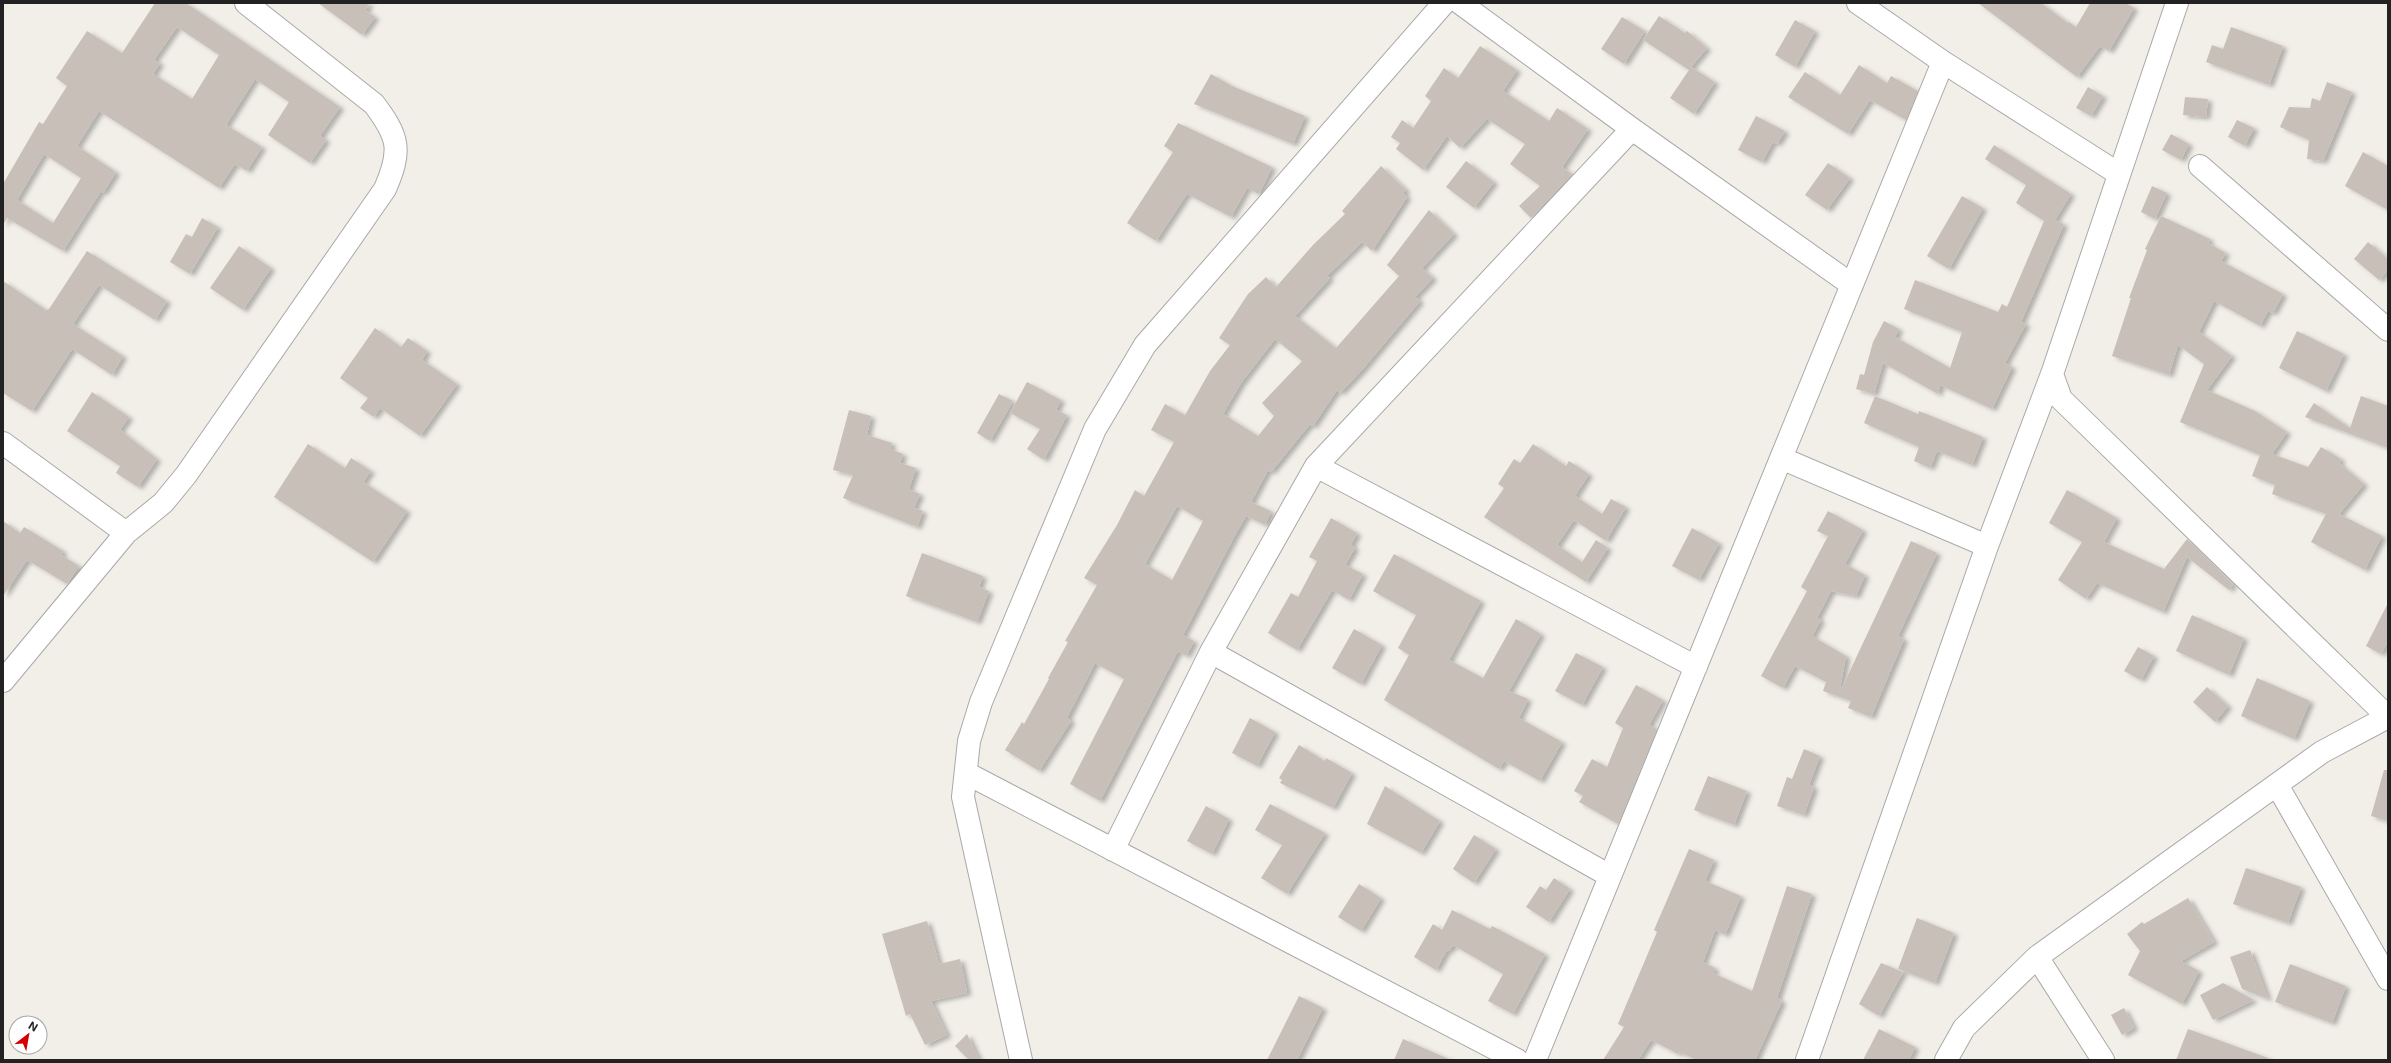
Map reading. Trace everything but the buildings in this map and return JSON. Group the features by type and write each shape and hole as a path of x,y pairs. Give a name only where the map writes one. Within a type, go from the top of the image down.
{"street":[{"path":"3,680 126,533 163,503 186,475 385,189 395,166 396,152 394,136 374,104 246,3"},
{"path":"1021,1060 963,798 969,741 981,702 1095,429 1145,345 1444,3"},
{"path":"1460,3 1632,129 1852,285"},
{"path":"1858,3 1943,62 2119,174"},
{"path":"1807,1060 1987,546 2052,374 2177,3"},
{"path":"1535,1060 1943,62"},
{"path":"1113,850 1211,652 1316,466 1632,129"},
{"path":"2200,166 2388,330"},
{"path":"1946,1060 1964,1028 2037,957 2322,752 2388,717 2061,399 2052,374"},
{"path":"3,443 126,533"},
{"path":"1781,458 1987,546"},
{"path":"1316,466 1696,667"},
{"path":"1211,652 1610,876"},
{"path":"966,773 1516,1060"},
{"path":"2277,785 2388,979"},
{"path":"2037,957 2103,1060"}]}
